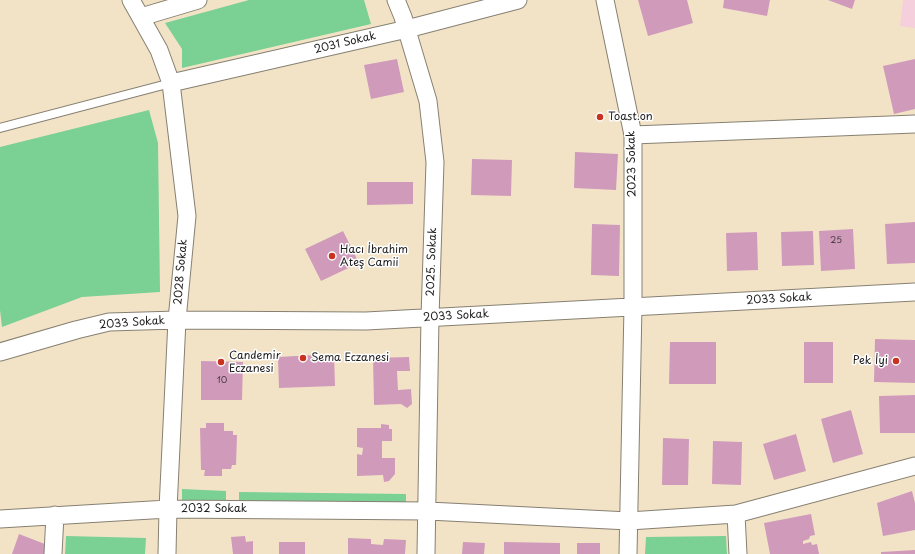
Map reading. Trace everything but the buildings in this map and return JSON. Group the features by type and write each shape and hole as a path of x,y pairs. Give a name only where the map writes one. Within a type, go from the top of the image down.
{"street":[{"name":"2028 Sokak","path":"131,0 160,50 171,83 187,216 177,320 167,554"},
{"path":"141,17 198,0"},
{"name":"2025. Sokak","path":"396,0 407,29 428,101 435,162 430,318 428,511 426,554"},
{"name":"2031 Sokak","path":"171,83 407,29 518,0"},
{"name":"2023 Sokak","path":"605,0 633,135 633,306 628,554"},
{"path":"633,135 915,124"},
{"name":"2033 Sokak","path":"0,352 109,322 177,320 366,321 915,292"},
{"name":"2032 Sokak","path":"0,519 168,509 428,511 629,521 736,514 915,466"},
{"path":"736,514 738,554"},
{"path":"53,554 55,515"}],"lane":[{"path":"0,128 171,83"}],"shaded area":[{"path":"903,0 915,0 915,28 900,26"}],"green space":[{"path":"249,0 364,0 371,24 182,68 182,49 165,23"},
{"path":"149,110 158,143 160,292 82,297 2,327 0,310 0,147"},
{"path":"182,489 226,491 226,501 182,500"},
{"path":"239,492 406,494 406,504 239,501"},
{"path":"66,536 146,538 145,554 65,554"},
{"path":"726,536 727,554 645,554 646,537"}],"place":[{"name":"Toast.on","path":"600,117"},
{"name":"Hacı İbrahim Ateş Camii","path":"332,256"},
{"name":"Sema Eczanesi","path":"303,358"},
{"name":"Pek İyi","path":"896,361"},
{"name":"Candemir Eczanesi","path":"221,362"}]}
